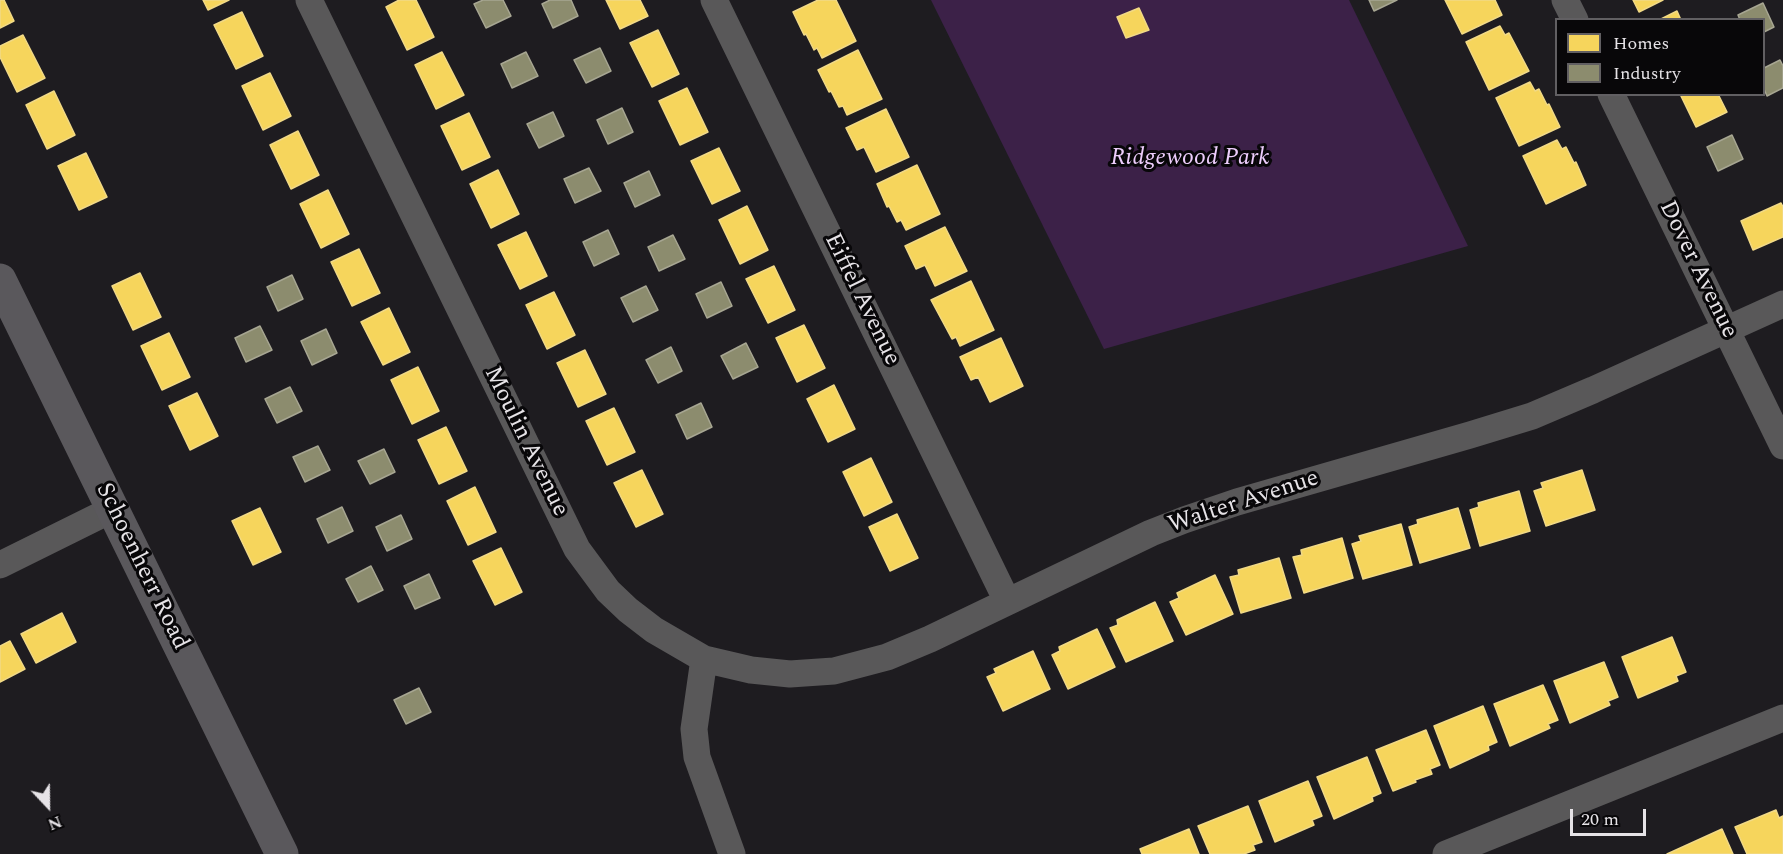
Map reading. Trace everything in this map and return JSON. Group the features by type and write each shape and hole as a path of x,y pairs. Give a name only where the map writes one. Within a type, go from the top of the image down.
{"main road":[{"name":"Schoenherr Road","path":"0,280 282,854"}],"street":[{"name":"Moulin Avenue","path":"309,0 577,549 608,591 628,610 654,630 704,659"},
{"name":"Eiffel Avenue","path":"714,0 1007,601"},
{"path":"1565,0 1574,18"},
{"name":"Dover Avenue","path":"1612,96 1783,446"},
{"name":"Walter Avenue","path":"704,659 751,670 790,674 834,671 887,657 1184,520 1237,502 1532,416 1783,304"},
{"path":"0,565 113,509"},
{"path":"704,659 694,729 697,758 732,854"},
{"path":"1446,854 1783,718"}],"green space":[{"name":"Ridgewood Park","path":"931,0 1349,0 1468,246 1104,349"}],"building: Homes":[{"path":"0,0 4,0 14,21 0,28"},
{"path":"203,0 229,0 208,10"},
{"path":"399,0 416,0 434,37 407,50 386,7"},
{"path":"606,0 640,0 648,16 620,29"},
{"path":"818,0 836,0 856,41 822,58 817,48 814,50 806,34 804,35 793,12"},
{"path":"1445,0 1495,0 1502,15 1462,34"},
{"path":"1633,0 1663,0 1639,12"},
{"path":"1139,8 1149,30 1126,38 1117,17"},
{"path":"1677,11 1680,18 1663,18"},
{"path":"242,12 263,56 236,69 214,25"},
{"path":"1500,26 1505,35 1509,33 1529,71 1489,90 1466,42"},
{"path":"658,30 679,74 652,87 630,43"},
{"path":"23,35 45,78 17,92 0,57 0,46"},
{"path":"858,50 882,99 847,115 843,106 839,107 831,91 829,92 818,70"},
{"path":"442,52 464,95 436,109 415,65"},
{"path":"270,73 291,116 263,130 242,86"},
{"path":"1530,82 1535,91 1539,89 1547,105 1549,104 1560,127 1519,146 1496,98"},
{"path":"687,88 708,132 680,145 659,101"},
{"path":"54,91 75,135 47,149 26,105"},
{"path":"1681,96 1719,96 1727,112 1696,127"},
{"path":"886,109 909,157 876,172 864,147 857,150 846,128"},
{"path":"469,113 490,157 462,170 441,126"},
{"path":"298,131 319,175 291,189 270,145"},
{"path":"1557,140 1562,149 1566,147 1574,163 1576,162 1586,185 1546,204 1523,156"},
{"path":"719,148 740,191 712,204 691,161"},
{"path":"86,153 107,197 79,210 58,166"},
{"path":"917,165 940,214 906,230 901,220 897,222 889,206 887,207 877,184"},
{"path":"498,170 519,214 491,228 470,184"},
{"path":"328,190 349,234 321,248 300,204"},
{"path":"1781,203 1783,237 1753,250 1741,221"},
{"path":"747,206 768,250 740,264 719,220"},
{"path":"945,227 967,271 935,286 925,265 916,269 905,246"},
{"path":"526,232 547,276 520,289 498,245"},
{"path":"359,249 380,293 352,306 331,262"},
{"path":"774,266 795,310 768,323 746,279"},
{"path":"140,273 161,317 133,330 112,286"},
{"path":"971,281 994,330 960,346 956,337 952,339 931,300"},
{"path":"554,292 575,335 547,349 526,305"},
{"path":"389,308 410,352 383,365 361,322"},
{"path":"804,325 825,368 797,382 776,338"},
{"path":"169,333 190,377 162,390 141,346"},
{"path":"1001,338 1023,386 990,402 978,377 971,380 960,357"},
{"path":"585,350 606,394 578,407 557,363"},
{"path":"418,367 439,411 412,424 391,380"},
{"path":"834,385 855,429 828,442 807,399"},
{"path":"197,393 218,436 190,450 169,406"},
{"path":"614,408 635,452 607,465 586,421"},
{"path":"446,427 467,471 439,484 418,440"},
{"path":"871,458 892,502 864,516 843,472"},
{"path":"642,470 663,514 636,527 614,483"},
{"path":"1582,470 1595,510 1546,526 1534,491 1543,488 1541,483"},
{"path":"475,487 496,532 468,545 447,501"},
{"path":"1519,491 1530,531 1480,546 1470,510 1479,507 1478,503"},
{"path":"260,508 281,552 253,565 232,521"},
{"path":"1458,508 1470,548 1420,563 1409,527 1418,524 1417,520"},
{"path":"897,514 918,558 890,571 869,527"},
{"path":"1401,524 1412,565 1363,579 1352,544 1361,541 1359,536"},
{"path":"1342,538 1353,578 1304,593 1293,557 1302,555 1301,550"},
{"path":"501,548 522,592 495,605 473,561"},
{"path":"1279,558 1291,598 1241,613 1230,577 1239,575 1238,570"},
{"path":"1215,575 1233,614 1186,635 1170,602 1179,598 1177,593"},
{"path":"1155,602 1173,641 1126,662 1110,628 1118,625 1117,620"},
{"path":"62,613 76,642 36,663 21,634"},
{"path":"1097,629 1115,667 1068,689 1052,655 1060,651 1059,647"},
{"path":"1672,637 1686,672 1676,676 1678,681 1638,698 1622,657"},
{"path":"10,641 25,669 0,682 0,646"},
{"path":"1033,651 1050,689 1003,711 987,677 996,673 994,669"},
{"path":"1604,662 1618,697 1608,701 1610,705 1570,723 1554,681"},
{"path":"1543,685 1558,720 1548,724 1550,728 1510,746 1494,704"},
{"path":"1483,706 1497,742 1488,746 1489,750 1450,768 1434,726"},
{"path":"1426,730 1440,765 1430,769 1432,774 1393,791 1376,750"},
{"path":"1367,757 1381,793 1372,797 1373,801 1334,819 1317,777"},
{"path":"1308,781 1322,816 1312,820 1314,825 1275,842 1259,801"},
{"path":"1248,806 1262,842 1253,845 1255,850 1244,854 1210,854 1198,826"},
{"path":"1776,810 1779,818 1783,816 1783,854 1747,854 1735,827"},
{"path":"1189,829 1199,854 1142,854 1140,849"},
{"path":"1722,829 1733,854 1667,854"}],"building: Industry":[{"path":"483,0 503,0 511,16 486,28 474,4"},
{"path":"550,0 571,0 578,16 553,28 542,4"},
{"path":"1369,0 1397,0 1374,11"},
{"path":"1763,3 1774,27 1765,32 1765,18 1739,18 1738,15"},
{"path":"600,48 611,71 586,83 574,60"},
{"path":"526,52 538,76 512,88 501,64"},
{"path":"1780,60 1783,66 1783,88 1767,96 1765,91 1765,68"},
{"path":"622,108 633,132 608,144 597,120"},
{"path":"553,112 564,136 539,148 527,124"},
{"path":"1732,135 1743,159 1718,171 1707,147"},
{"path":"589,168 601,191 575,203 564,179"},
{"path":"649,171 660,195 635,207 624,183"},
{"path":"608,230 619,254 594,266 583,242"},
{"path":"673,235 685,259 659,271 648,247"},
{"path":"292,275 303,299 278,311 267,287"},
{"path":"721,282 732,306 707,318 696,294"},
{"path":"646,286 658,310 633,322 621,298"},
{"path":"260,326 272,350 246,362 235,338"},
{"path":"326,329 337,353 312,365 301,341"},
{"path":"746,343 758,367 733,379 721,356"},
{"path":"671,347 682,371 658,383 646,360"},
{"path":"290,387 302,411 277,423 265,399"},
{"path":"701,403 712,427 687,439 676,415"},
{"path":"318,446 330,470 305,482 293,457"},
{"path":"384,449 395,472 370,484 358,461"},
{"path":"342,507 353,531 328,543 317,519"},
{"path":"401,515 412,539 387,551 376,527"},
{"path":"371,566 383,590 358,602 346,579"},
{"path":"429,574 440,598 415,609 404,586"},
{"path":"419,688 431,712 406,724 394,700"}]}
